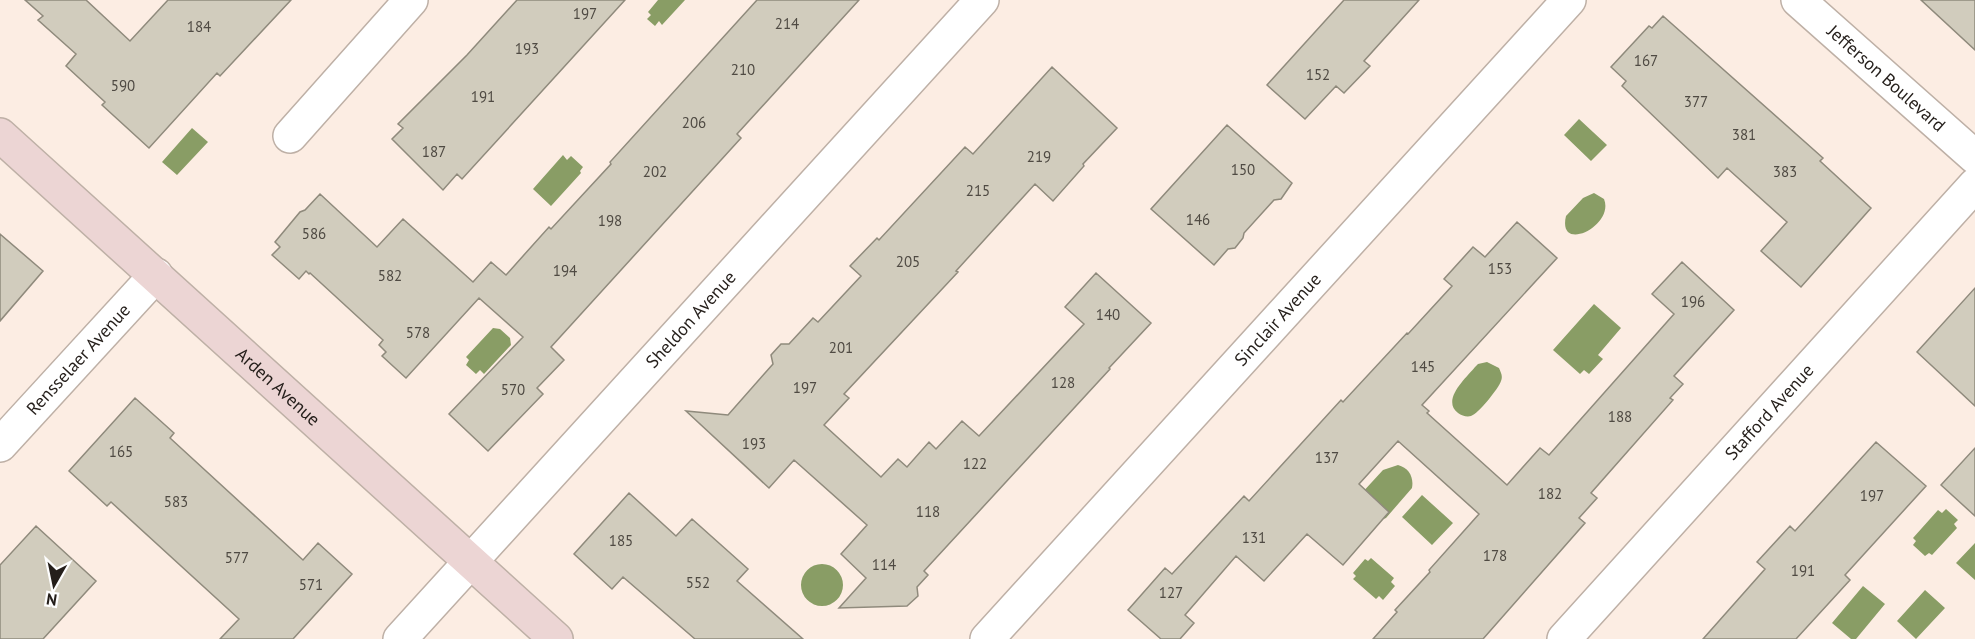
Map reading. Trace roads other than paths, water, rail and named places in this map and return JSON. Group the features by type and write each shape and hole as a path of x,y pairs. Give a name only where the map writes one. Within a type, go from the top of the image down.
{"street":[{"path":"290,136 411,0"},
{"name":"Sheldon Avenue","path":"400,639 982,0"},
{"name":"Sinclair Avenue","path":"987,639 1569,0"},
{"name":"Jefferson Boulevard","path":"1798,0 1975,156"},
{"name":"Arden Avenue","path":"0,135 556,639"},
{"name":"Stafford Avenue","path":"1564,639 1975,184"},
{"name":"Rensselaer Avenue","path":"0,445 156,275"}]}
